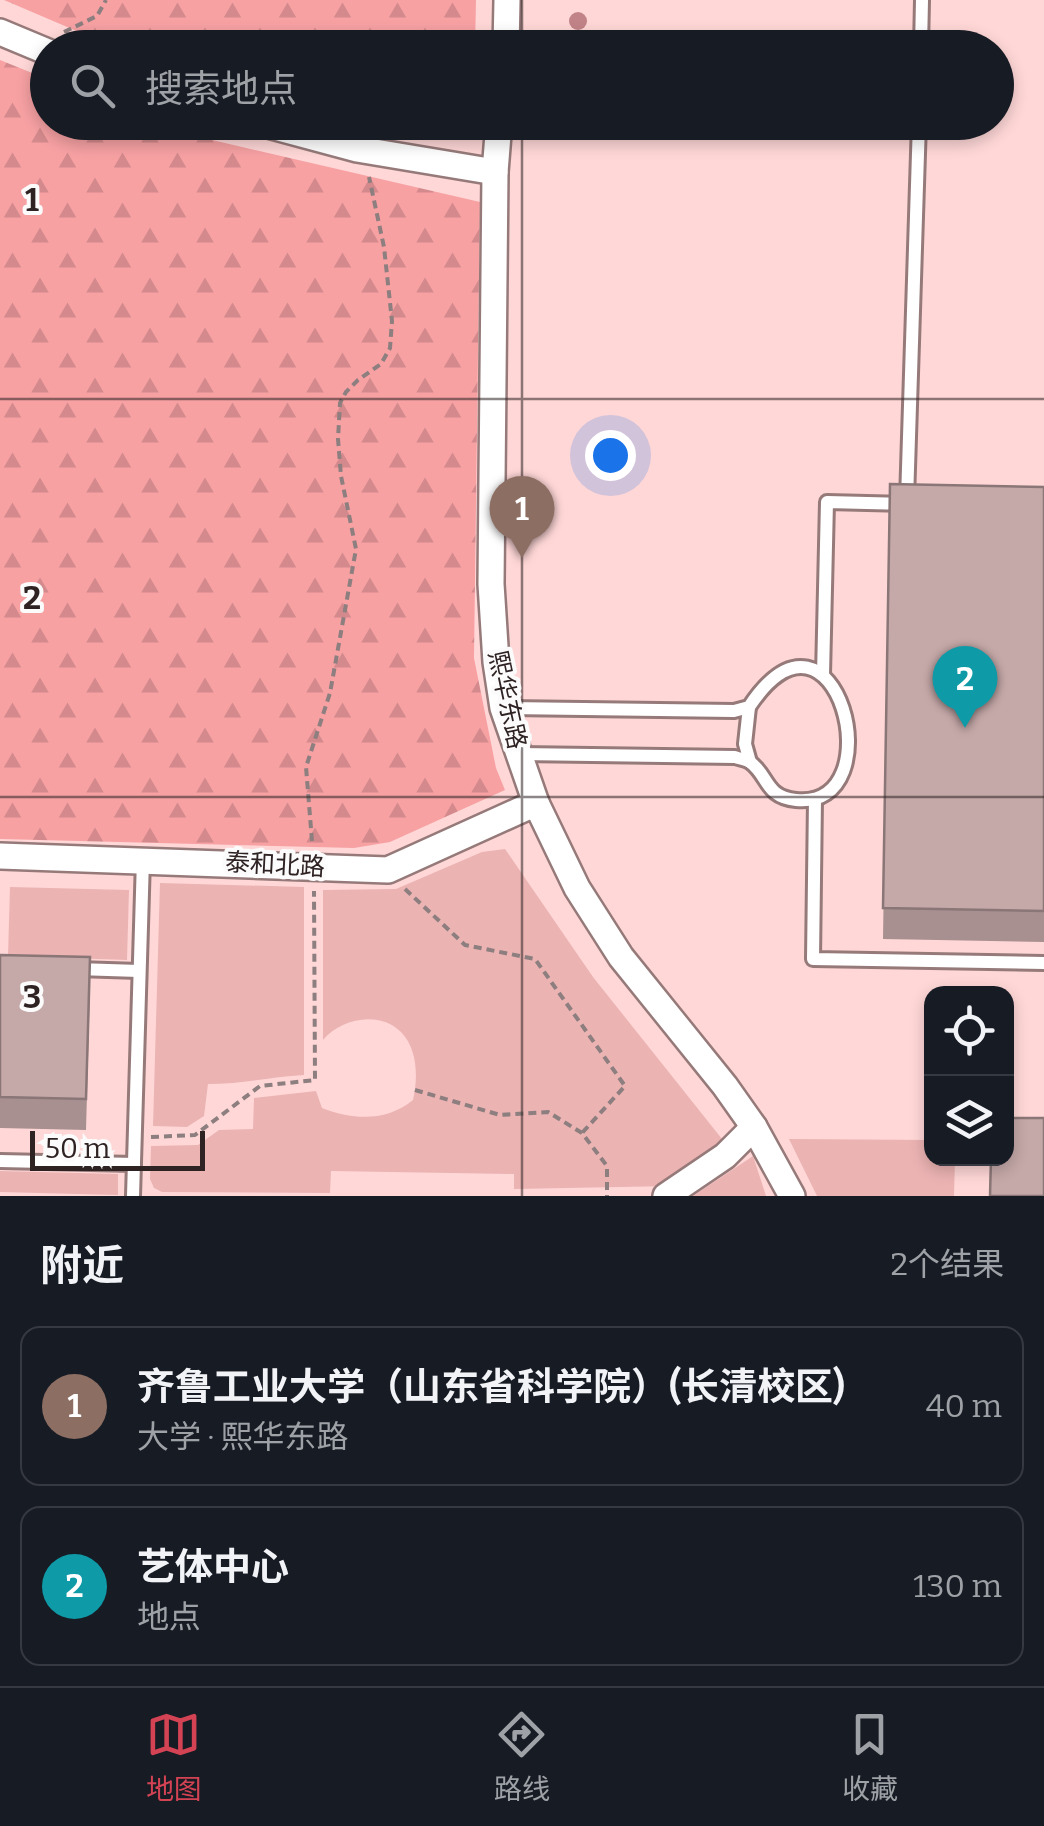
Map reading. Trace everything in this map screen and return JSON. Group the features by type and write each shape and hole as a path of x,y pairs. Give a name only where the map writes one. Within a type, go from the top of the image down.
{"street":[{"path":"507,30 508,0"},
{"path":"0,32 30,39"},
{"path":"324,140 495,172"},
{"name":"熙华东路","path":"498,140 491,584 496,662 504,708 536,803 576,888 621,957 754,1127 792,1196"},
{"name":"泰和北路","path":"0,856 388,870 536,803"},
{"path":"666,1196 726,1156 754,1127"}],"lane":[{"path":"921,30 922,0"},
{"path":"823,675 827,502 912,504 918,140"},
{"path":"793,669 823,675 841,696 846,715 847,748 840,779 832,790 815,798 797,800 781,796 768,788 750,762 745,744 749,707 777,674 793,669"},
{"path":"504,708 749,707"},
{"path":"517,754 736,758 750,762"},
{"path":"815,798 813,958 1044,963"},
{"path":"133,1196 142,860"},
{"path":"60,969 140,971"},
{"path":"0,1161 134,1164"}],"path":[{"path":"65,30 97,16 106,0"},
{"path":"135,1138 195,1135 260,1086 314,1080 314,867 306,767 330,693 356,549 342,476 340,403 346,392 380,364 390,348 392,321 384,246 371,181 357,149"},
{"path":"388,870 465,945 535,960 625,1086 582,1133"},
{"path":"415,1090 500,1115 548,1112 582,1133 606,1166 606,1196"}],"shaded area":[{"path":"0,0 1044,0 1044,1196 0,1196"},
{"path":"505,849 593,977 726,1144 673,1186 514,1189 514,1174 331,1171 330,1193 162,1192 154,1188 150,1179 151,1146 198,1145 219,1130 253,1129 254,1098 316,1091 322,1108 369,1117 392,1112 413,1100 414,1055 407,1039 392,1025 371,1019 349,1022 323,1040 323,890 396,889 482,852"},
{"path":"160,883 304,887 304,1075 208,1084 204,1116 187,1127 153,1126"},
{"path":"10,887 129,890 127,960 8,956"},
{"path":"789,1139 924,1140 924,1166 955,1166 954,1196 817,1196"},
{"path":"753,1156 766,1196 693,1196"},
{"path":"0,1171 118,1174 118,1195 0,1192"}],"green space":[{"path":"4,0 476,0 475,30 74,30"},
{"path":"0,60 30,72 30,140 212,140 480,202 474,658 496,768 505,790 390,842 354,848 0,839"}],"building":[{"path":"890,484 1044,487 1044,911 883,908"},
{"path":"0,955 90,957 86,1099 0,1097"},
{"path":"1014,1118 1044,1118 1044,1196 990,1196 991,1166 1014,1166"}],"place":[{"name":"齐鲁工业大学（山东省科学院）(长清校区)","path":"522,558"},
{"name":"艺体中心","path":"965,728"}]}
